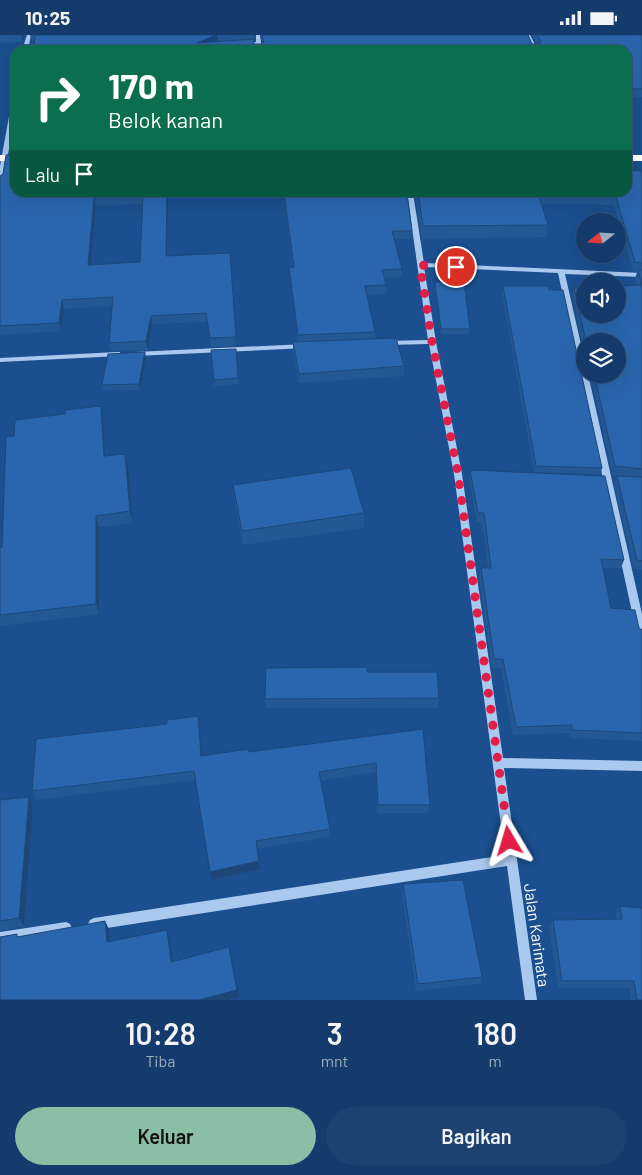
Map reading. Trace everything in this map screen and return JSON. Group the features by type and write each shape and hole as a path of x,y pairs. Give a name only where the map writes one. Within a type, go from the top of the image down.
{"street":[{"path":"237,44 258,43 258,35"},
{"path":"0,182 7,158 10,136"},
{"name":"Jalan Karimata","path":"411,197 432,342 463,474 531,1000"},
{"path":"420,265 642,275"},
{"path":"561,271 612,480 642,635"},
{"path":"377,343 432,342"},
{"path":"0,360 312,346"},
{"path":"598,479 612,480"},
{"path":"499,763 642,766"},
{"path":"0,939 512,860"}],"building":[{"path":"35,35 216,35 197,43 254,39 254,44 262,44 264,42 262,35 528,35 532,44 539,44 541,41 537,35 642,35 642,89 632,89 632,45 34,45"},
{"path":"6,155 10,155 10,197 110,197 94,198 88,265 140,262 143,197 167,197 166,256 230,253 236,337 210,338 206,313 151,316 146,341 109,343 113,297 62,300 59,323 0,326 0,176 3,174"},
{"path":"632,170 642,171 642,263 635,262 626,231 626,213 621,213 616,197 632,197"},
{"path":"285,197 408,197 412,231 392,231 402,269 382,270 386,285 365,286 375,332 298,335 289,268 294,267"},
{"path":"419,197 539,197 548,225 423,226"},
{"path":"638,270 642,270 642,284"},
{"path":"435,282 464,282 470,329 441,329"},
{"path":"642,285 642,469 615,466 596,383 626,383 626,333 584,333 582,323 626,323 626,286"},
{"path":"503,286 548,286 549,290 563,290 576,349 576,383 583,383 602,468 536,466"},
{"path":"396,338 404,366 299,374 293,342"},
{"path":"236,349 238,378 214,380 211,350"},
{"path":"145,352 139,384 102,385 108,354"},
{"path":"101,406 104,456 125,454 130,511 96,516 96,604 0,615 0,547 2,547 6,437 14,436 15,420 65,414 65,410"},
{"path":"351,468 364,513 242,531 233,485"},
{"path":"470,470 605,476 624,560 601,559 611,608 635,610 639,628 642,630 642,733 572,730 572,725 516,727 503,659 494,659 481,568 491,568 484,513 478,513"},
{"path":"617,476 642,477 642,561 637,560"},
{"path":"367,667 367,672 437,672 439,698 265,699 266,668"},
{"path":"198,716 201,756 248,749 249,752 423,729 430,805 378,805 376,763 319,772 330,829 256,841 259,861 210,872 194,771 32,791 36,739 167,724 167,720"},
{"path":"29,797 19,918 0,921 0,800"},
{"path":"463,880 482,977 418,984 403,884"},
{"path":"620,906 642,908 642,1000 637,1000 634,981 562,981 553,920 622,919"},
{"path":"105,921 107,942 167,930 171,962 229,947 237,990 199,1000 0,1000 0,937 17,934 17,937"}],"route":[{"path":"456,267 420,265 432,342 458,474 509,841"}]}
